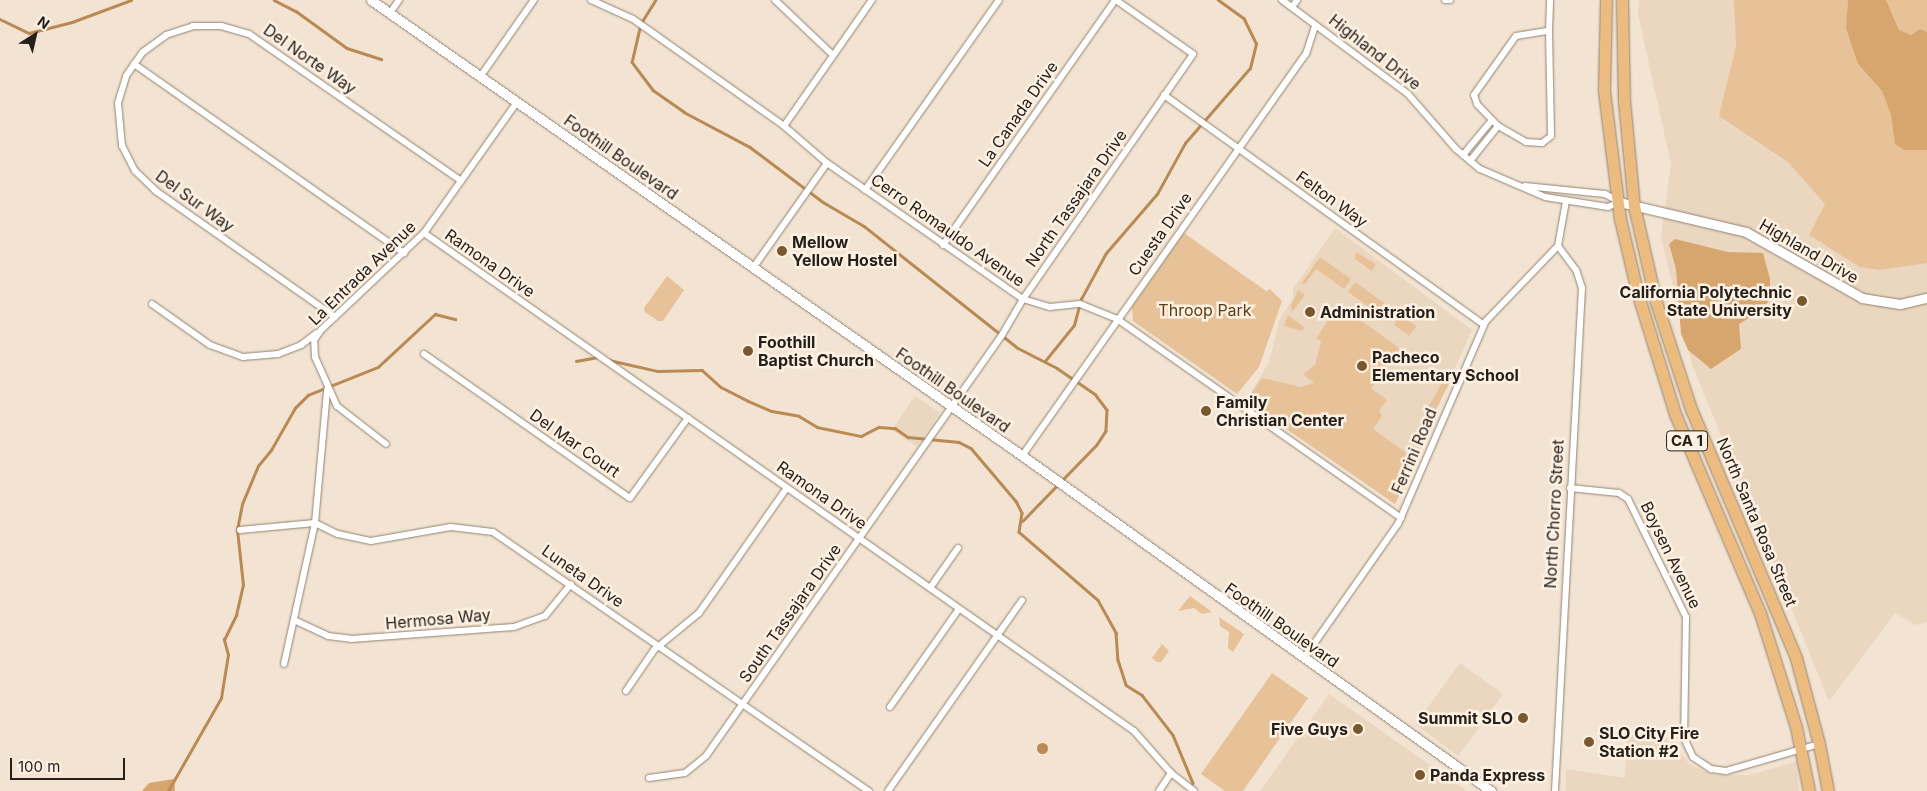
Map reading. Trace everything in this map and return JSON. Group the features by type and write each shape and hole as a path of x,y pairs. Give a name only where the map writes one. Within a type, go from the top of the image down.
{"highway":[{"name":"North Santa Rosa Street","path":"1606,0 1604,91 1619,202 1638,295 1676,414 1760,613 1802,749 1810,791"},
{"name":"North Santa Rosa Street","path":"1622,0 1624,102 1634,206 1656,302 1691,409 1796,658 1819,744 1828,791"}],"street":[{"name":"Foothill Boulevard","path":"371,0 950,408 1022,456 1491,791"},
{"path":"390,13 399,0"},
{"path":"480,77 534,0"},
{"name":"Cerro Romauldo Avenue","path":"591,0 633,19 784,126 826,163 1023,299 1050,306 1080,304 1117,319 1401,518"},
{"path":"774,0 833,55"},
{"path":"784,126 872,0"},
{"path":"865,190 999,0"},
{"name":"North Tassajara Drive","path":"950,408 1002,335 1023,299 1193,54 1116,0"},
{"name":"La Canada Drive","path":"943,244 1116,0"},
{"name":"Highland Drive","path":"1282,0 1408,94 1470,161 1515,185 1566,200 1608,207 1619,202"},
{"path":"1292,7 1297,0"},
{"path":"1549,31 1516,36 1474,95 1477,104 1498,126 1526,142 1542,143 1551,136 1550,0"},
{"name":"Del Norte Way","path":"134,64 154,43 179,30 207,24 236,29 261,41 461,181"},
{"name":"Cuesta Drive","path":"1022,456 1306,54 1316,26"},
{"path":"134,64 404,253"},
{"name":"Del Sur Way","path":"134,64 121,89 117,118 122,146 135,171 156,191 335,317"},
{"name":"Felton Way","path":"1164,95 1484,325"},
{"name":"La Entrada Avenue","path":"284,664 315,523 327,387 313,352 314,340 321,330 424,233 517,102"},
{"path":"1463,155 1492,120"},
{"path":"1470,161 1498,126"},
{"path":"753,268 826,163"},
{"name":"Highland Drive","path":"1515,185 1605,194 1619,202 1746,232 1862,298 1900,304 1927,298"},
{"path":"1558,246 1566,200"},
{"name":"Ramona Drive","path":"424,233 1134,731 1171,773 1194,791"},
{"name":"Ferrini Road","path":"1304,658 1401,518 1484,325 1558,246"},
{"name":"North Chorro Street","path":"1555,791 1582,288 1576,270 1558,246"},
{"path":"152,304 210,345 243,357 278,354 301,345 321,330"},
{"name":"Del Mar Court","path":"424,354 630,498 688,418"},
{"path":"327,387 344,413 386,444"},
{"name":"South Tassajara Drive","path":"648,778 676,776 693,769 706,756 950,408"},
{"path":"626,691 659,645 699,613 787,488"},
{"name":"Boysen Avenue","path":"1570,488 1619,493 1628,499 1686,617 1683,730 1685,745 1693,758 1711,769 1726,771 1819,744"},
{"path":"240,530 315,523"},
{"name":"Luneta Drive","path":"315,523 338,534 371,541 451,527 479,528 506,538 869,791"},
{"path":"930,588 958,548"},
{"name":"Hermosa Way","path":"294,620 314,631 350,640 514,627 544,616 571,584"},
{"path":"888,791 1022,600"},
{"path":"890,707 960,609"},
{"path":"1159,791 1171,773"}],"shaded area":[{"name":"California Polytechnic State University","path":"1639,0 1927,0 1927,622 1916,625 1895,613 1829,701 1692,364 1661,237 1671,164 1638,14"},
{"path":"1848,0 1886,0 1899,30 1911,35 1920,29 1927,32 1927,150 1904,150 1895,144 1891,115 1882,91 1858,64 1853,50 1846,28"},
{"name":"Pacheco Elementary School","path":"1335,228 1472,330 1395,504 1246,401 1269,362 1280,318 1293,299 1293,289"},
{"path":"1675,239 1728,252 1763,253 1770,279 1770,299 1762,310 1739,324 1741,349 1711,369 1688,350 1681,334 1676,269 1669,244"},
{"path":"915,396 940,413 917,447 892,430"},
{"path":"1460,663 1503,694 1458,756 1415,724"},
{"path":"1329,694 1467,791 1260,791"},
{"path":"1627,735 1671,739 1689,764 1714,775 1750,775 1797,761 1799,791 1566,791 1566,769 1625,778"},
{"path":"1042,742 1048,748 1042,754 1036,748"},
{"path":"174,779 175,791 142,791 149,783"}],"green space":[{"path":"1734,0 1848,0 1846,28 1853,50 1858,64 1882,91 1891,115 1895,144 1927,150 1927,263 1879,270 1860,267 1809,235 1825,204 1788,162 1719,116 1736,46"},
{"path":"1886,0 1927,0 1927,32 1920,29 1911,35 1899,30"},
{"name":"Throop Park","path":"1184,233 1266,291 1270,289 1282,301 1259,367 1237,394 1133,321 1132,307"},
{"path":"1356,252 1376,264 1372,271 1355,259"},
{"path":"1320,257 1351,279 1344,289 1316,269 1305,284 1302,283"},
{"path":"667,276 684,290 663,321 658,321 645,312 644,308"},
{"path":"1355,282 1397,313 1390,322 1348,292"},
{"path":"1298,290 1305,295 1292,312 1291,305"},
{"path":"1338,304 1401,349 1371,388 1387,400 1379,411 1382,416 1373,429 1416,460 1395,504 1246,401 1262,378 1301,387 1314,383 1303,374 1315,365 1321,341 1316,339"},
{"path":"1288,315 1304,327 1302,331 1284,326"},
{"path":"1401,315 1416,326 1409,336 1394,325"},
{"path":"1446,376 1452,378 1430,421 1426,416 1427,409"},
{"path":"1190,596 1212,612 1202,614 1194,608 1178,611"},
{"path":"1219,617 1244,634 1233,652 1228,648 1229,632 1220,626"},
{"path":"1162,644 1169,651 1161,662 1157,662 1152,658"},
{"path":"1272,673 1308,698 1243,791 1225,791 1201,774"}],"waterway":[{"path":"0,19 29,33 72,22 131,0"},
{"path":"274,0 296,11 347,48 381,59"},
{"path":"656,0 641,24 632,62 653,90 684,112 750,147 823,202 864,226 1018,348 1057,368 1095,394 1107,410 1106,431 1097,445 1023,521"},
{"path":"1045,361 1074,325 1081,299 1106,253 1157,194 1185,143 1250,68 1256,44 1244,19 1218,0"},
{"path":"168,791 221,698 228,655 224,640 236,615 243,585 237,530 242,504 258,466 271,450 295,408 308,395 378,367 435,314 455,319"},
{"path":"576,361 598,357"},
{"path":"609,360 658,371 702,370 721,387 748,401 772,411 799,416 817,427 861,436 879,427 895,428 908,437 959,442 971,448 1016,501 1022,513 1019,532 1098,600 1116,633 1118,660 1126,685 1142,695 1173,735 1193,783"}],"place":[{"name":"Mellow Yellow Hostel","path":"782,251"},
{"name":"California Polytechnic State University","path":"1802,301"},
{"name":"Administration","path":"1310,312"},
{"name":"Foothill Baptist Church","path":"748,351"},
{"name":"Pacheco Elementary School","path":"1362,366"},
{"name":"Family Christian Center","path":"1206,411"},
{"name":"Summit SLO","path":"1523,718"},
{"name":"Five Guys","path":"1358,729"},
{"name":"SLO City Fire Station #2","path":"1589,742"},
{"name":"Panda Express","path":"1420,775"}]}
